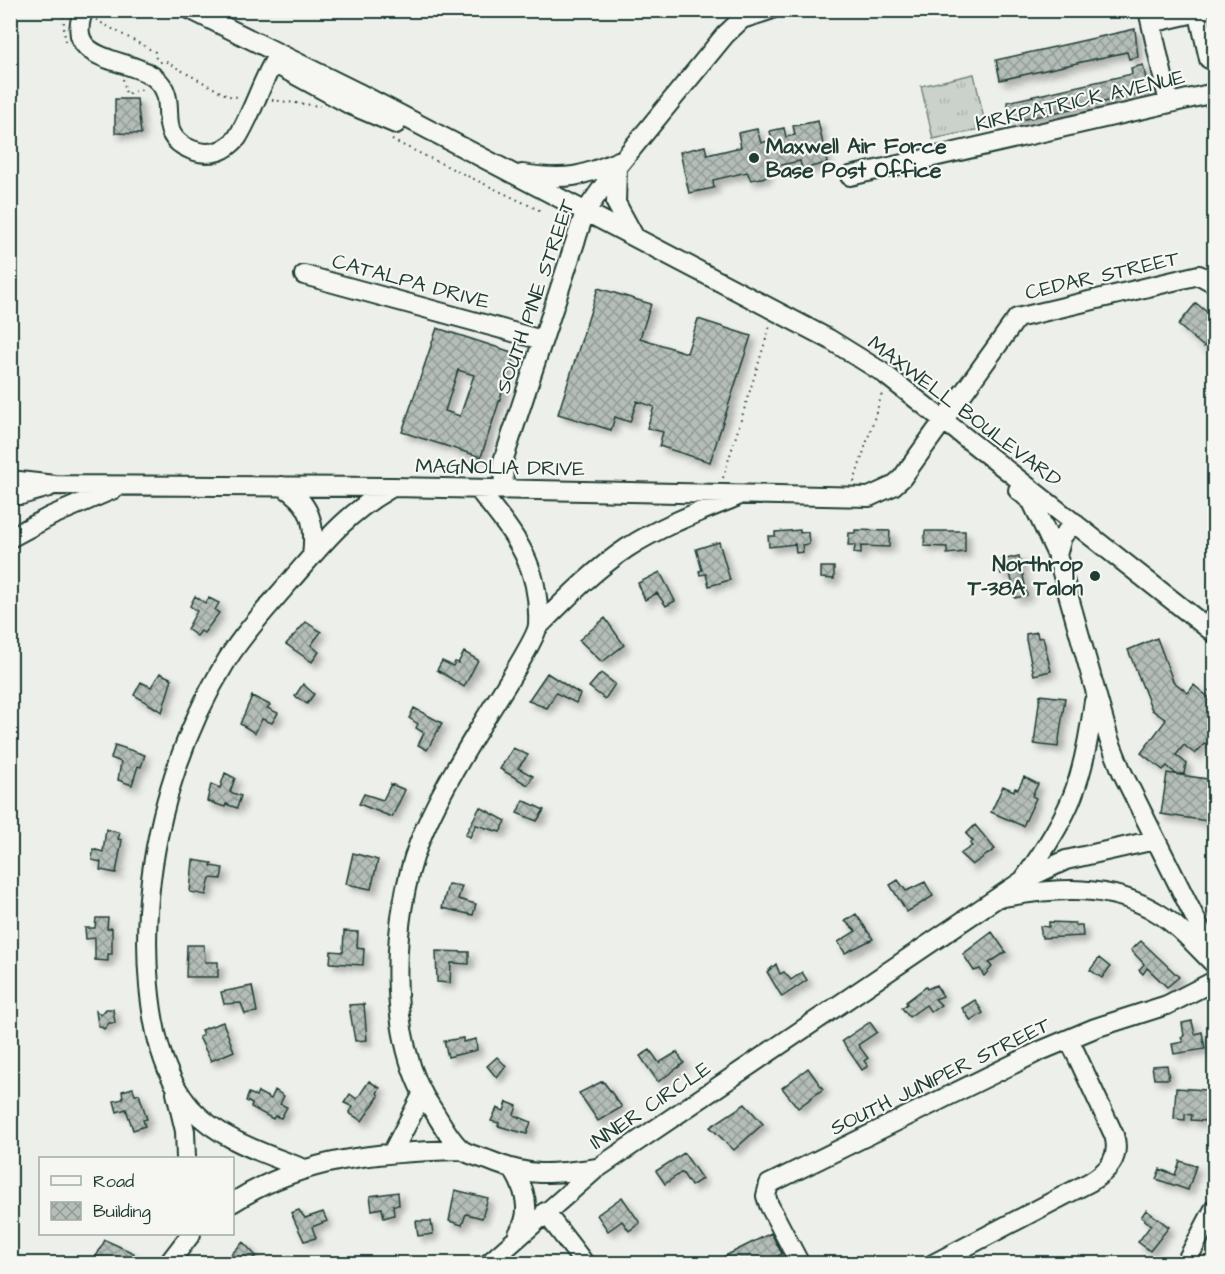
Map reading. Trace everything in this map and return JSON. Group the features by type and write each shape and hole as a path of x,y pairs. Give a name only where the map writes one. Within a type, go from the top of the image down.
{"street":[{"name":"MAXWELL BOULEVARD","path":"178,10 236,46 351,105 508,172"},
{"name":"MAXWELL BOULEVARD","path":"191,10 357,92 829,339 882,372 1215,633"},
{"name":"SOUTH PINE STREET","path":"504,489 503,461 585,212 621,162 725,35 748,13 770,10"},
{"path":"1169,103 1149,16 1198,11 1209,59"},
{"path":"76,14 80,35 89,50 98,56 146,72 159,82 168,100 170,134 183,146 203,153 220,151 236,139 273,63"},
{"name":"KIRKPATRICK AVENUE","path":"850,176 1215,93"},
{"path":"508,172 555,179 576,177 621,162 616,203 635,237"},
{"name":"CATALPA DRIVE","path":"304,275 542,339"},
{"name":"CEDAR STREET","path":"924,448 941,419 1017,318 1198,276 1215,284"},
{"name":"MAGNOLIA DRIVE","path":"10,480 55,485 393,487 869,497 892,486 902,478 924,448"},
{"path":"1003,466 1018,489 1032,502 1057,555 1095,693 1122,772 1215,956"},
{"path":"10,538 51,516 125,484"},
{"name":"MAGNOLIA DRIVE","path":"10,495 21,495 55,485"},
{"path":"282,486 296,494 310,513 315,536 312,556"},
{"path":"186,1157 182,1109 153,1020 147,947 150,893 158,839 171,789 190,734 227,660 249,629 312,556 362,504 393,487"},
{"path":"478,489 515,535 529,561 535,584 538,627"},
{"path":"462,1150 422,1095 404,1040 399,996 400,938 408,882 419,844 438,801 538,627 589,576 628,547 664,527 743,494"},
{"path":"1057,555 1062,537 1074,522"},
{"path":"1022,881 1050,842 1073,800 1088,747 1095,693"},
{"name":"INNER CIRCLE","path":"462,1150 514,1171 548,1175 598,1168 1022,881 1066,860 1155,840"},
{"path":"996,898 1050,889 1080,889 1120,896 1159,913 1215,964"},
{"name":"SOUTH JUNIPER STREET","path":"800,1263 769,1205 766,1196 769,1184 1069,1039 1167,1005 1215,981"},
{"path":"933,1263 1090,1182 1103,1174 1113,1162 1116,1152 1114,1135 1069,1039"},
{"path":"171,1077 192,1109 227,1135 302,1168"},
{"path":"393,1151 422,1095"},
{"path":"234,1202 262,1185 302,1168 393,1151 462,1150"},
{"path":"488,1263 598,1168"},
{"path":"514,1171 524,1186 526,1198 526,1215 515,1238"},
{"path":"1185,1263 1208,1236 1215,1209"},
{"path":"545,1212 585,1263"},
{"path":"170,1261 177,1235"},
{"path":"170,1261 190,1235"}],"path":[{"path":"76,14 93,18 155,52 158,62 166,62 228,96 329,107"},
{"path":"392,140 541,211"},
{"path":"722,480 770,326"},
{"path":"854,482 882,394"},
{"path":"1208,691 1215,683"}],"green space":[{"path":"974,74 986,128 933,139 921,86"}],"building":[{"path":"1135,29 1138,57 1129,59 1127,52 1000,80 996,60"},
{"path":"1143,65 1149,92 1011,122 1007,102 1132,74 1131,68"},
{"path":"115,99 137,99 141,134 115,133"},
{"name":"Maxwell Air Force Base Post Office","path":"818,121 827,163 802,169 800,161 767,168 766,177 751,180 747,172 713,180 714,188 689,193 680,152 705,146 707,155 741,147 738,133 757,129 761,143 772,140 770,131 784,128 786,137 795,135 793,126"},
{"path":"598,288 651,304 640,338 687,353 698,319 751,336 710,462 659,446 663,432 647,428 654,407 637,401 630,422 615,417 611,430 558,414"},
{"path":"1196,303 1214,318 1214,334 1204,347 1178,325"},
{"path":"437,328 515,353 481,457 402,432","holes":["458,370 474,375 460,416 445,411"]},
{"path":"800,530 800,533 808,532 809,544 802,545 803,552 796,553 795,544 769,547 768,536 775,536 775,532"},
{"path":"855,530 890,531 889,547 861,546 861,554 854,553 855,545 848,545 849,533 855,533"},
{"path":"925,531 965,531 965,552 947,554 947,547 924,546"},
{"path":"719,542 730,580 709,586 706,574 700,575 699,571 702,570 696,549"},
{"path":"1019,556 1027,595 1015,598 1010,572 1001,574 998,561"},
{"path":"821,567 834,567 834,579 821,578"},
{"path":"660,572 675,601 666,606 657,593 645,600 638,583"},
{"path":"195,596 205,603 209,598 219,603 215,610 219,613 204,633 201,631 197,636 187,629 197,611 190,606"},
{"path":"605,618 624,645 602,662 579,640"},
{"path":"306,622 321,632 311,645 319,652 312,662 286,644"},
{"path":"1037,632 1038,638 1043,637 1051,671 1034,675 1026,634"},
{"path":"1157,638 1173,681 1188,693 1194,685 1214,702 1211,711 1214,714 1214,749 1205,743 1195,754 1184,745 1176,755 1186,763 1184,774 1176,774 1167,766 1163,770 1141,753 1166,720 1152,710 1128,650"},
{"path":"464,652 478,660 464,687 437,670 442,661 453,666 455,662 458,663"},
{"path":"160,673 172,679 162,712 134,695 141,682 151,687"},
{"path":"547,673 580,694 576,703 556,693 547,708 528,701"},
{"path":"601,673 615,684 605,699 589,687"},
{"path":"303,684 314,694 307,704 295,696"},
{"path":"1040,695 1065,698 1058,747 1034,744"},
{"path":"252,696 270,705 267,708 278,713 272,723 262,719 255,733 240,724"},
{"path":"414,708 442,723 427,750 418,745 424,733 416,728 418,724 409,718"},
{"path":"115,745 145,755 141,767 138,766 132,785 118,780 121,762 111,758"},
{"path":"513,748 528,755 518,768 533,776 528,785 500,769"},
{"path":"225,773 235,778 230,792 241,796 237,808 207,801 211,784 220,788"},
{"path":"1167,773 1214,780 1214,822 1161,814"},
{"path":"1024,777 1038,784 1032,796 1036,798 1023,826 991,812 1003,786 1014,791 1015,788 1018,789"},
{"path":"391,784 405,790 392,817 359,804 364,794 383,800"},
{"path":"523,800 544,810 537,821 517,813"},
{"path":"480,807 506,821 500,832 476,825 470,837 465,835"},
{"path":"975,825 995,849 972,865 960,854 972,846 970,844 973,841 966,834"},
{"path":"106,829 120,833 118,839 122,840 116,873 100,870 101,862 92,860 93,849 103,852"},
{"path":"353,853 378,860 371,889 346,884"},
{"path":"193,860 212,863 211,866 223,868 221,879 210,878 206,895 190,892"},
{"path":"898,880 906,891 925,882 933,896 907,912 890,885"},
{"path":"448,884 462,886 458,899 476,904 473,915 442,908"},
{"path":"856,914 873,939 845,953 838,942 856,931 845,921"},
{"path":"96,918 108,918 107,929 112,928 112,954 108,954 108,961 95,960 95,938 86,939 85,928 95,928"},
{"path":"1049,922 1082,925 1083,936 1042,938 1040,926 1049,927"},
{"path":"344,931 358,932 357,948 364,949 363,965 330,963 331,951 343,952"},
{"path":"992,932 1006,952 989,963 992,967 984,976 980,969 974,971 963,954"},
{"path":"1141,941 1179,977 1167,987 1147,968 1143,974 1139,970 1144,964 1131,950"},
{"path":"187,945 204,945 205,962 218,962 218,977 186,977"},
{"path":"436,951 469,952 469,964 451,963 450,983 437,982"},
{"path":"1099,958 1110,967 1102,978 1090,970"},
{"path":"776,964 780,974 784,972 791,980 802,972 807,980 782,997 767,972"},
{"path":"936,985 943,996 935,999 941,1005 931,1012 926,1005 909,1017 902,1008 907,1004 906,1002 926,987 927,989"},
{"path":"252,986 257,1012 245,1014 241,1003 224,1004 221,992"},
{"path":"975,1000 983,1013 971,1021 962,1008"},
{"path":"364,1004 367,1040 355,1041 349,1005"},
{"path":"106,1009 113,1009 115,1023 109,1023 104,1029 98,1025 96,1011 101,1015"},
{"path":"1192,1021 1195,1034 1202,1032 1205,1049 1174,1054 1172,1044 1183,1042 1182,1023"},
{"path":"223,1022 234,1051 211,1061 199,1037 203,1035 201,1030"},
{"path":"870,1022 877,1032 858,1045 868,1058 864,1061 868,1066 862,1070 842,1041"},
{"path":"463,1038 463,1042 476,1039 477,1050 448,1057 444,1041"},
{"path":"650,1050 659,1063 677,1052 684,1063 658,1082 640,1056"},
{"path":"497,1057 506,1066 497,1078 487,1066"},
{"path":"1167,1065 1169,1079 1154,1079 1152,1066"},
{"path":"808,1068 823,1089 798,1108 782,1088"},
{"path":"369,1081 380,1088 377,1093 379,1096 362,1121 349,1113 353,1107 344,1103 350,1094 357,1099"},
{"path":"603,1081 622,1107 598,1121 579,1093"},
{"path":"133,1088 135,1095 139,1094 147,1119 143,1120 145,1126 133,1130 126,1109 117,1112 114,1101 123,1099 122,1091"},
{"path":"1176,1088 1207,1090 1205,1121 1191,1120 1192,1115 1185,1114 1185,1120 1174,1119"},
{"path":"275,1090 284,1096 280,1104 287,1107 281,1118 275,1116 273,1119 251,1107 252,1104 246,1101 249,1093 256,1096 258,1092 271,1099"},
{"path":"507,1102 517,1106 514,1115 531,1122 527,1134 498,1126 499,1123 491,1121 497,1108 504,1111"},
{"path":"745,1104 763,1124 734,1150 710,1127"},
{"path":"684,1153 702,1179 691,1186 682,1172 665,1184 656,1171"},
{"path":"1180,1161 1196,1166 1188,1190 1156,1179 1160,1169 1175,1175"},
{"path":"455,1190 488,1198 482,1218 466,1214 462,1225 449,1221"},
{"path":"398,1192 399,1205 393,1205 394,1215 384,1218 382,1208 372,1210 370,1196"},
{"path":"622,1197 640,1223 629,1231 622,1221 608,1231 597,1215"},
{"path":"299,1210 305,1218 323,1212 327,1221 312,1227 316,1238 304,1241 291,1213"},
{"path":"1146,1210 1169,1227 1150,1251 1138,1242 1151,1225 1141,1217"},
{"path":"416,1221 431,1221 433,1234 418,1236"},
{"path":"771,1233 782,1254 762,1264 709,1264"},
{"path":"105,1240 134,1253 128,1264 92,1264"},
{"path":"243,1242 256,1256 252,1259 256,1264 222,1264"},
{"path":"290,1256 296,1264 277,1262"}],"place":[{"name":"Maxwell Air Force Base Post Office","path":"754,158"},
{"name":"Northrop T-38A Talon","path":"1095,576"}]}
